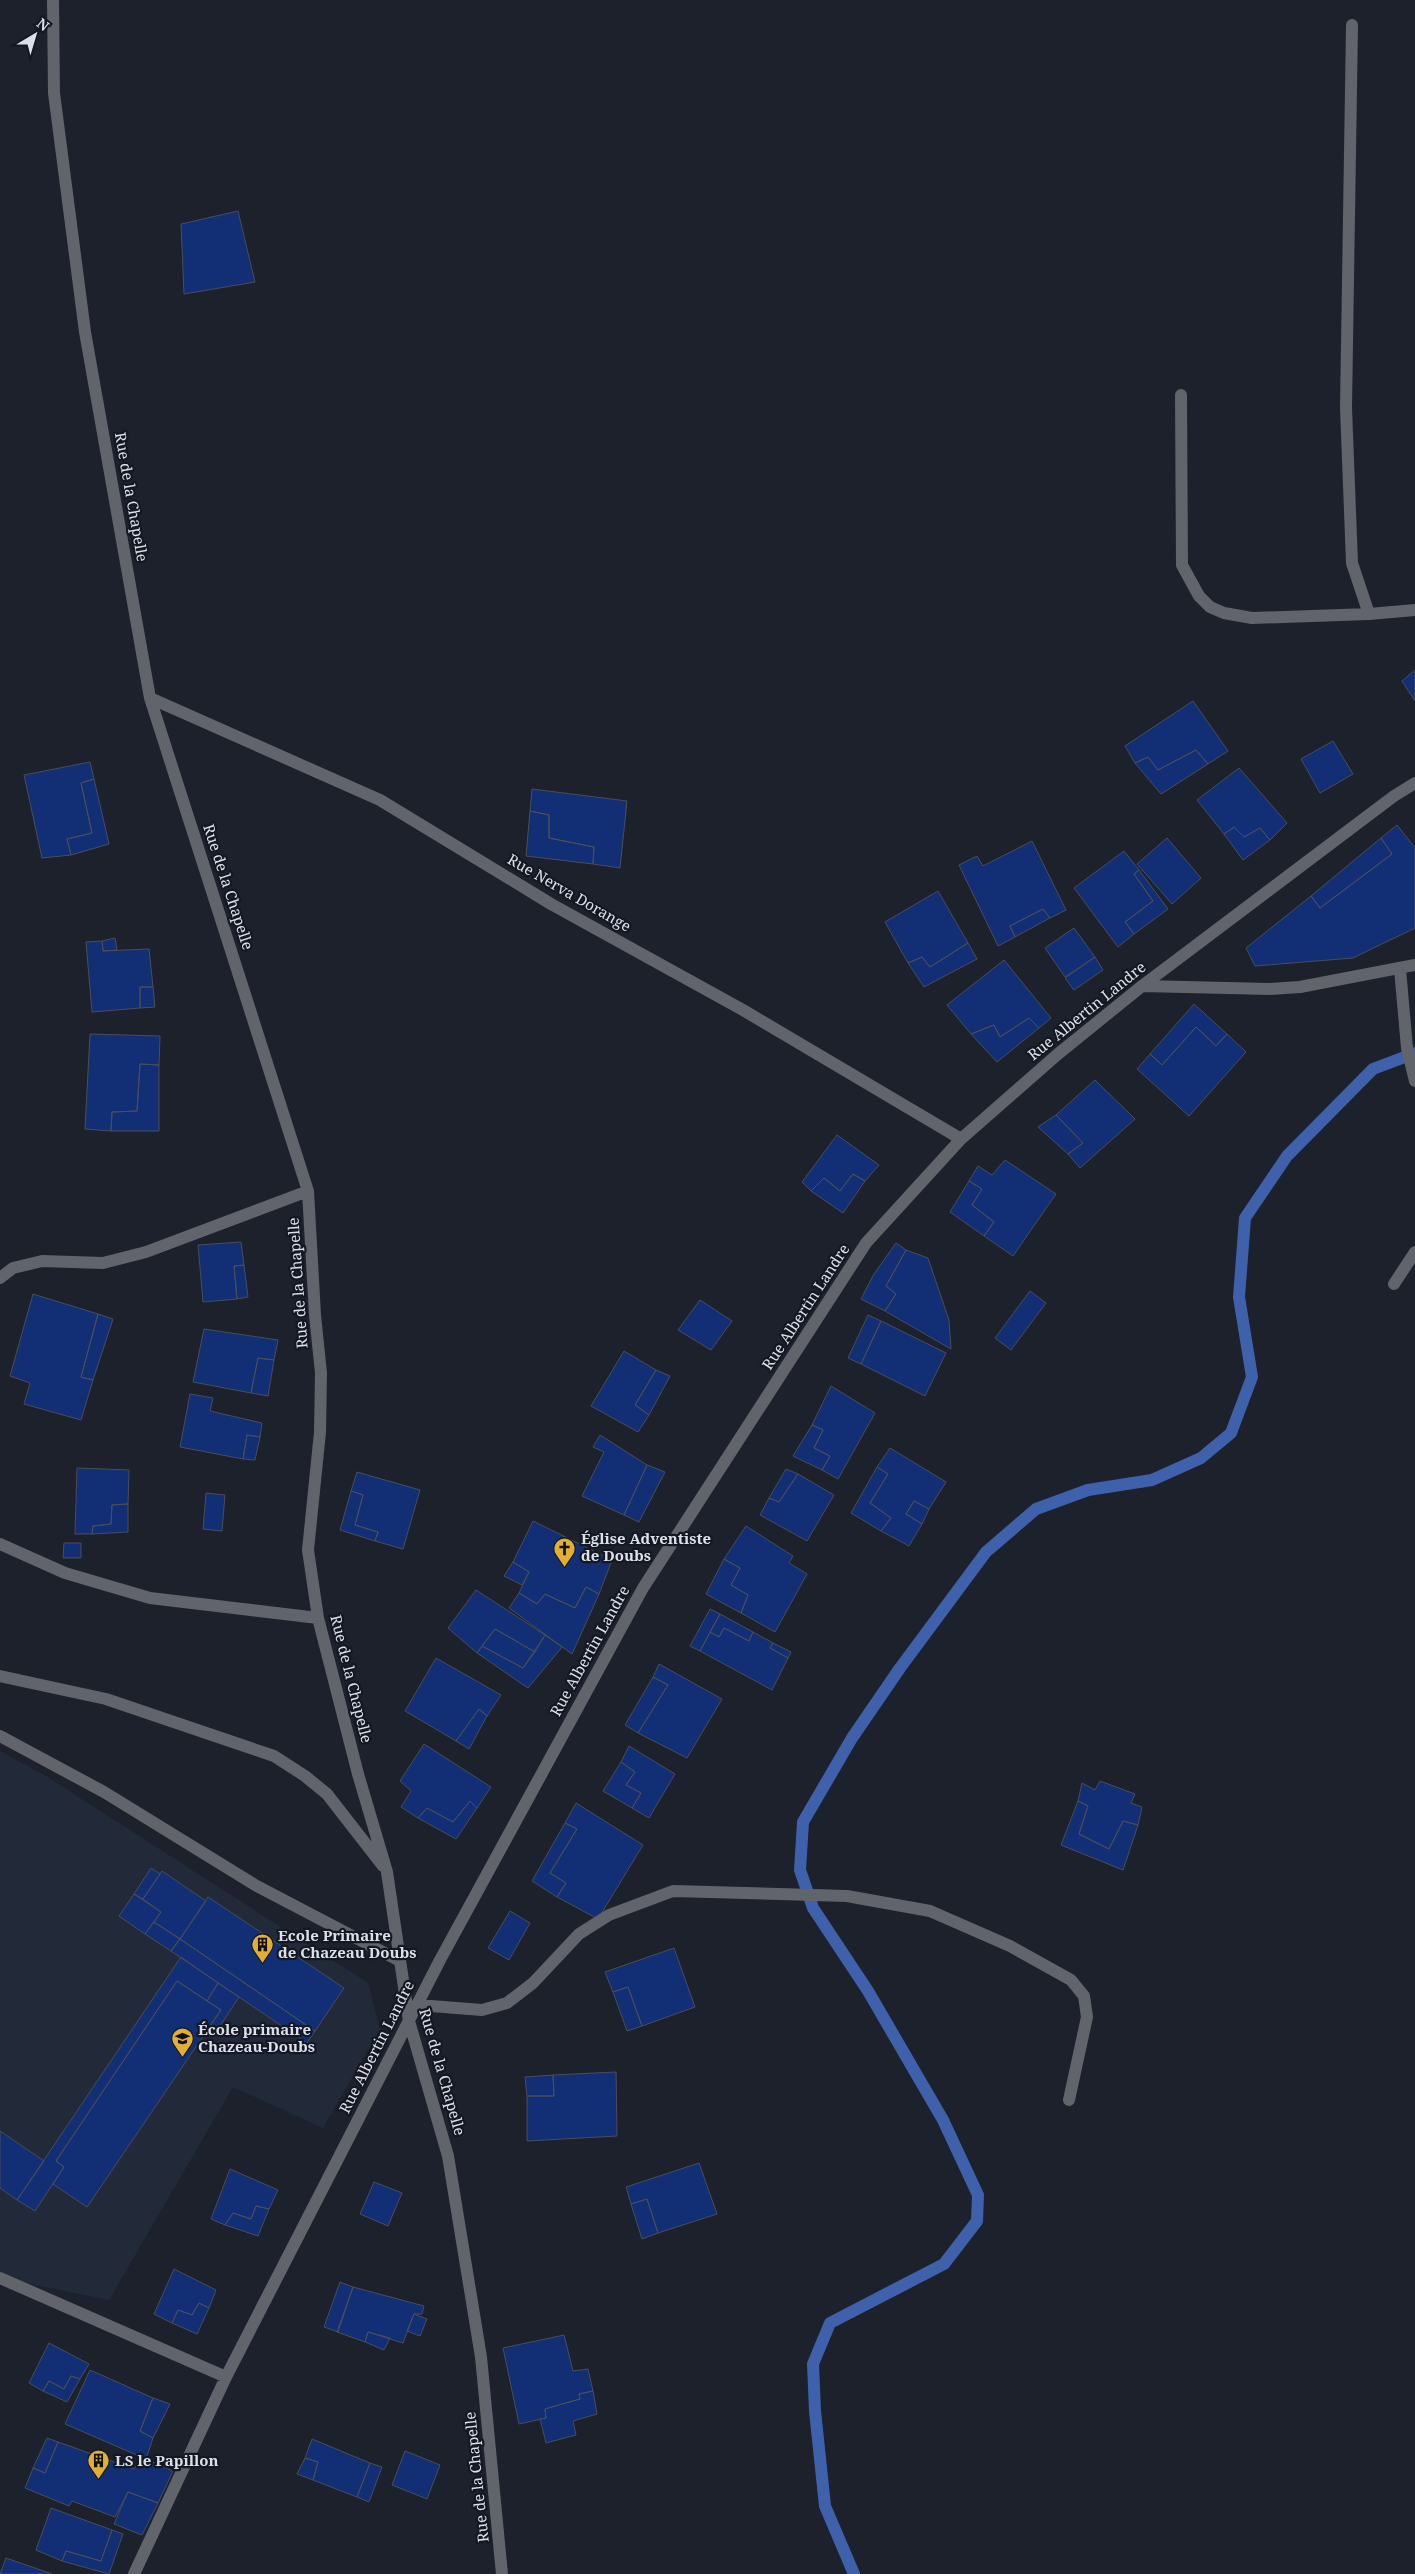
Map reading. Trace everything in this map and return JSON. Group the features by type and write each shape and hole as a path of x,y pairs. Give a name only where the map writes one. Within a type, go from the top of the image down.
{"street":[{"name":"Rue de la Chapelle","path":"53,0 54,93 85,332 150,698 308,1191 314,1314 321,1373 320,1432 308,1550 318,1618 358,1774 388,1872 409,2021 448,2156 481,2357 502,2574"},
{"path":"1352,24 1346,408 1352,563 1369,614"},
{"path":"1180,395 1182,565 1199,596 1210,607 1252,618 1369,614 1415,610"},
{"name":"Rue Nerva Dorange","path":"150,698 380,800 551,904 743,1010 961,1139"},
{"name":"Rue Albertin Landre","path":"134,2574 226,2377 440,1960 643,1588 866,1243 961,1139 1058,1054 1142,986 1394,796 1415,783"},
{"path":"1142,986 1270,989 1300,987 1415,965"},
{"path":"1400,969 1407,1048 1414,1078"},
{"path":"0,1278 12,1268 42,1261 103,1263 146,1252 308,1191"},
{"path":"1394,1284 1415,1252"},
{"path":"0,1544 65,1573 150,1598 318,1618"},
{"path":"0,1676 106,1698 274,1756 305,1776 327,1794 388,1872"},
{"path":"0,1736 104,1792 255,1885 400,1961"},
{"path":"418,2005 482,2010 507,2003 533,1983 579,1934 609,1915 673,1891 846,1896 930,1911 1010,1946 1071,1980 1084,1996 1087,2017 1069,2100"},
{"path":"0,2278 226,2377"}],"shaded area":[{"name":"École primaire Chazeau-Doubs","path":"0,1751 46,1776 368,1983 380,2029 323,2128 233,2087 109,2300 0,2278"}],"building":[{"path":"238,211 255,282 184,294 181,224"},
{"path":"1415,670 1415,701 1402,681"},
{"path":"1193,701 1228,751 1208,764 1196,750 1158,770 1148,757 1135,763 1125,746"},
{"path":"1333,741 1353,774 1320,793 1301,759"},
{"path":"1196,750 1208,764 1161,794 1135,763 1148,757 1158,770"},
{"path":"90,762 94,779 81,783 92,833 67,839 71,855 42,858 24,775"},
{"path":"1239,768 1287,823 1270,840 1260,828 1244,837 1234,827 1224,834 1197,800"},
{"path":"94,779 109,844 71,855 67,839 92,833 81,783"},
{"path":"532,789 627,801 620,868 593,864 594,847 549,838 549,815 530,811"},
{"path":"530,811 549,815 549,838 594,847 593,864 526,856"},
{"path":"1397,825 1415,848 1415,928 1353,958 1255,966 1246,948 1311,896 1320,908 1392,854 1381,838"},
{"path":"1234,827 1244,837 1260,828 1270,840 1243,860 1224,834"},
{"path":"1167,838 1201,878 1172,904 1137,864"},
{"path":"1381,838 1392,854 1320,908 1311,896"},
{"path":"1032,841 1066,910 1050,918 1043,909 1010,926 1015,937 998,946 959,865 977,856 983,866"},
{"path":"1124,851 1139,870 1134,874 1153,901 1125,922 1134,934 1118,947 1074,888"},
{"path":"1139,870 1168,909 1134,934 1125,922 1153,901 1134,874"},
{"path":"938,891 968,943 930,967 922,957 908,963 885,922"},
{"path":"1043,909 1050,918 1015,937 1010,926"},
{"path":"1074,928 1095,957 1065,977 1045,948"},
{"path":"115,938 117,950 103,951 102,941"},
{"path":"102,941 103,951 149,949 153,987 140,987 140,1008 92,1012 86,942"},
{"path":"968,943 977,959 924,987 908,963 922,957 930,967"},
{"path":"1095,957 1103,970 1074,990 1065,978"},
{"path":"1004,960 1051,1018 1039,1028 1029,1018 1000,1037 994,1025 971,1034 947,1005"},
{"path":"140,987 153,987 155,1007 140,1008"},
{"path":"1194,1004 1227,1034 1216,1046 1196,1027 1162,1065 1150,1054"},
{"path":"1029,1018 1039,1028 997,1062 971,1034 994,1025 1000,1037"},
{"path":"1196,1027 1216,1046 1227,1034 1246,1052 1189,1116 1137,1069 1150,1054 1162,1065"},
{"path":"90,1034 160,1036 159,1065 140,1064 137,1111 112,1112 111,1131 85,1129"},
{"path":"140,1064 159,1065 159,1131 111,1131 112,1112 137,1111"},
{"path":"1095,1080 1135,1119 1080,1168 1068,1154 1083,1143 1056,1115"},
{"path":"1056,1115 1083,1143 1068,1154 1038,1127"},
{"path":"837,1135 879,1165 865,1181 853,1174 840,1191 824,1178 811,1191 802,1182"},
{"path":"1005,1160 1056,1194 1013,1256 984,1236 994,1222 972,1205 982,1189 969,1181 978,1166 992,1175"},
{"path":"853,1174 865,1181 843,1213 811,1191 824,1178 840,1191"},
{"path":"969,1181 982,1189 972,1205 994,1222 984,1236 950,1212"},
{"path":"241,1242 244,1265 234,1266 237,1299 203,1302 198,1245"},
{"path":"896,1243 906,1250 886,1286 896,1294 885,1311 861,1299 874,1274"},
{"path":"906,1250 928,1258 949,1320 951,1349 885,1311 896,1294 886,1286"},
{"path":"244,1265 248,1297 237,1299 234,1266"},
{"path":"1030,1291 1046,1303 1011,1350 995,1338"},
{"path":"33,1294 98,1314 81,1377 93,1380 81,1420 24,1404 30,1383 10,1376"},
{"path":"700,1300 732,1321 711,1350 678,1330"},
{"path":"98,1314 113,1319 93,1380 81,1377"},
{"path":"868,1315 881,1321 861,1364 848,1358"},
{"path":"881,1321 946,1353 925,1396 861,1364"},
{"path":"204,1329 278,1340 274,1360 258,1358 251,1393 193,1382"},
{"path":"624,1351 656,1370 635,1405 649,1415 638,1432 591,1406"},
{"path":"258,1358 274,1360 268,1396 251,1393"},
{"path":"656,1370 670,1376 649,1415 635,1405"},
{"path":"831,1386 875,1413 838,1479 822,1470 830,1456 814,1448 823,1430 812,1425"},
{"path":"190,1394 213,1398 210,1411 262,1423 260,1437 247,1435 243,1459 180,1447"},
{"path":"812,1425 823,1430 814,1448 830,1456 822,1470 793,1456"},
{"path":"247,1435 260,1437 255,1460 243,1459"},
{"path":"600,1435 647,1465 624,1515 582,1496 604,1452 593,1447"},
{"path":"890,1448 946,1482 929,1509 914,1501 906,1514 922,1524 909,1546 881,1531 891,1518 870,1503 888,1474 877,1467"},
{"path":"647,1465 665,1472 639,1522 624,1515"},
{"path":"877,1467 888,1474 870,1503 891,1518 881,1531 851,1513"},
{"path":"77,1468 129,1470 128,1504 112,1505 111,1524 93,1526 92,1534 75,1534"},
{"path":"786,1469 798,1474 779,1502 769,1498"},
{"path":"357,1472 420,1490 403,1549 375,1541 378,1532 355,1525 363,1495 351,1491"},
{"path":"798,1474 834,1495 807,1541 760,1515 769,1498 779,1502"},
{"path":"351,1491 363,1495 355,1525 378,1532 375,1541 340,1530"},
{"path":"206,1493 225,1495 222,1531 203,1529"},
{"path":"914,1501 929,1509 922,1524 906,1514"},
{"path":"128,1504 128,1532 92,1534 93,1526 111,1524 112,1505"},
{"name":"Église Adventiste de Doubs","path":"533,1521 612,1560 599,1594 586,1587 575,1608 545,1594 537,1604 519,1593 529,1572 513,1562"},
{"path":"746,1526 793,1556 789,1563 807,1574 775,1632 741,1613 748,1595 731,1585 740,1568 724,1559"},
{"path":"64,1543 81,1543 81,1558 63,1558"},
{"path":"724,1559 740,1568 731,1585 748,1595 741,1613 706,1594"},
{"path":"513,1562 529,1572 522,1585 504,1576"},
{"path":"586,1587 599,1594 572,1654 509,1608 519,1593 537,1604 545,1594 575,1608"},
{"path":"476,1590 545,1635 535,1652 495,1629 477,1653 448,1628"},
{"path":"710,1609 720,1614 700,1651 690,1646"},
{"path":"720,1614 753,1632 749,1641 724,1628 719,1637 710,1632"},
{"path":"724,1628 749,1641 753,1632 773,1643 770,1648 788,1658 772,1690 700,1651 710,1632 719,1637"},
{"path":"495,1629 535,1652 523,1668 482,1646"},
{"path":"545,1635 562,1647 528,1688 477,1653 482,1646 523,1668"},
{"path":"773,1643 791,1652 788,1658 770,1648"},
{"path":"436,1658 501,1695 487,1716 479,1709 456,1741 405,1711"},
{"path":"659,1664 722,1699 687,1758 638,1733 668,1685 653,1677"},
{"path":"653,1677 668,1685 638,1733 625,1725"},
{"path":"479,1709 487,1716 469,1749 456,1741"},
{"path":"424,1744 491,1787 477,1808 470,1801 453,1822 427,1808 418,1818 401,1807 411,1791 400,1781"},
{"path":"629,1746 675,1774 649,1818 632,1808 641,1793 626,1785 635,1772 621,1762"},
{"path":"621,1762 635,1772 626,1785 641,1793 632,1808 603,1791"},
{"path":"1100,1781 1135,1794 1131,1803 1142,1807 1138,1825 1123,1821 1109,1849 1079,1834 1088,1806 1078,1801 1082,1783 1095,1790"},
{"path":"470,1801 477,1808 456,1839 418,1818 427,1808 453,1822"},
{"path":"1078,1801 1088,1806 1079,1834 1109,1849 1123,1821 1138,1825 1123,1870 1061,1845"},
{"path":"576,1803 643,1845 598,1919 557,1897 566,1883 550,1873 577,1829 565,1823"},
{"path":"565,1823 577,1829 550,1873 566,1883 557,1897 532,1881"},
{"path":"151,1868 160,1874 143,1899 134,1894"},
{"path":"162,1871 206,1901 180,1939 154,1922 161,1912 143,1899"},
{"path":"134,1894 161,1912 145,1934 119,1916"},
{"name":"Ecole Primaire de Chazeau Doubs","path":"208,1897 344,1988 315,2031 180,1939"},
{"path":"510,1911 530,1923 509,1960 488,1948"},
{"path":"154,1922 180,1939 171,1951 145,1934"},
{"path":"180,1939 315,2031 307,2043 171,1951"},
{"path":"674,1948 695,2007 642,2026 628,1987 613,1992 605,1972"},
{"path":"181,1957 218,1983 207,2001 177,1981 56,2161 64,2167 35,2211 17,2200"},
{"path":"177,1981 221,2010 87,2207 53,2184 64,2167 56,2161"},
{"path":"218,1983 239,1997 218,2029 211,2024 221,2010 207,2001"},
{"path":"628,1987 642,2026 627,2031 613,1992"},
{"path":"616,2072 617,2136 527,2141 527,2096 554,2096 553,2075"},
{"path":"553,2075 554,2096 527,2096 525,2077"},
{"path":"0,2131 44,2161 17,2200 0,2188"},
{"path":"699,2163 717,2214 658,2233 647,2199 631,2204 626,2187"},
{"path":"230,2169 278,2190 269,2209 256,2206 251,2219 233,2213 225,2225 211,2219"},
{"path":"374,2182 402,2193 388,2226 360,2214"},
{"path":"647,2199 658,2233 642,2239 631,2204"},
{"path":"256,2206 269,2209 258,2236 225,2225 233,2213 251,2219"},
{"path":"174,2269 216,2290 209,2308 199,2303 192,2315 178,2310 172,2323 154,2314"},
{"path":"340,2282 353,2287 338,2332 324,2327"},
{"path":"353,2287 424,2306 422,2314 414,2314 403,2343 368,2332 365,2342 337,2332"},
{"path":"199,2303 209,2308 197,2334 172,2323 178,2310 192,2315"},
{"path":"414,2314 427,2319 420,2336 407,2331"},
{"path":"368,2332 390,2338 384,2350 365,2342"},
{"path":"564,2335 573,2371 588,2369 593,2391 579,2394 580,2399 545,2409 546,2418 519,2424 503,2348"},
{"path":"49,2343 89,2364 80,2379 71,2376 64,2389 49,2381 43,2391 29,2383"},
{"path":"90,2370 153,2398 140,2431 153,2438 146,2459 65,2424"},
{"path":"71,2376 80,2379 67,2402 43,2391 49,2381 64,2389"},
{"path":"593,2391 597,2414 573,2421 576,2435 546,2443 540,2419 546,2418 545,2409 580,2399 579,2394"},
{"path":"153,2398 170,2404 153,2438 140,2431"},
{"path":"47,2438 58,2442 45,2473 33,2468"},
{"path":"312,2439 370,2463 357,2497 313,2480 318,2462 305,2458"},
{"name":"LS le Papillon","path":"58,2442 134,2469 141,2457 173,2471 158,2503 128,2492 115,2517 72,2501 69,2506 25,2488 33,2468 45,2473"},
{"path":"405,2451 440,2465 427,2499 392,2485"},
{"path":"305,2458 318,2462 313,2480 297,2474"},
{"path":"370,2463 382,2467 369,2502 357,2497"},
{"path":"128,2492 158,2503 142,2535 114,2524"},
{"path":"51,2508 112,2530 101,2561 66,2551 62,2561 36,2550"},
{"path":"112,2530 123,2534 109,2574 62,2561 66,2551 101,2561"},
{"path":"6,2558 52,2574 0,2574"}],"waterway":[{"path":"854,2574 825,2506 815,2411 813,2364 830,2323 944,2264 977,2221 978,2195 943,2120 868,1991 813,1908 800,1870 803,1822 852,1738 900,1668 986,1552 1036,1509 1088,1490 1152,1480 1201,1458 1231,1433 1252,1377 1239,1297 1245,1218 1287,1156 1373,1069 1415,1053"}],"place":[{"name":"Église Adventiste de Doubs","path":"565,1567"},
{"name":"Ecole Primaire de Chazeau Doubs","path":"262,1964"},
{"name":"École primaire Chazeau-Doubs","path":"182,2058"},
{"name":"LS le Papillon","path":"99,2480"}]}
